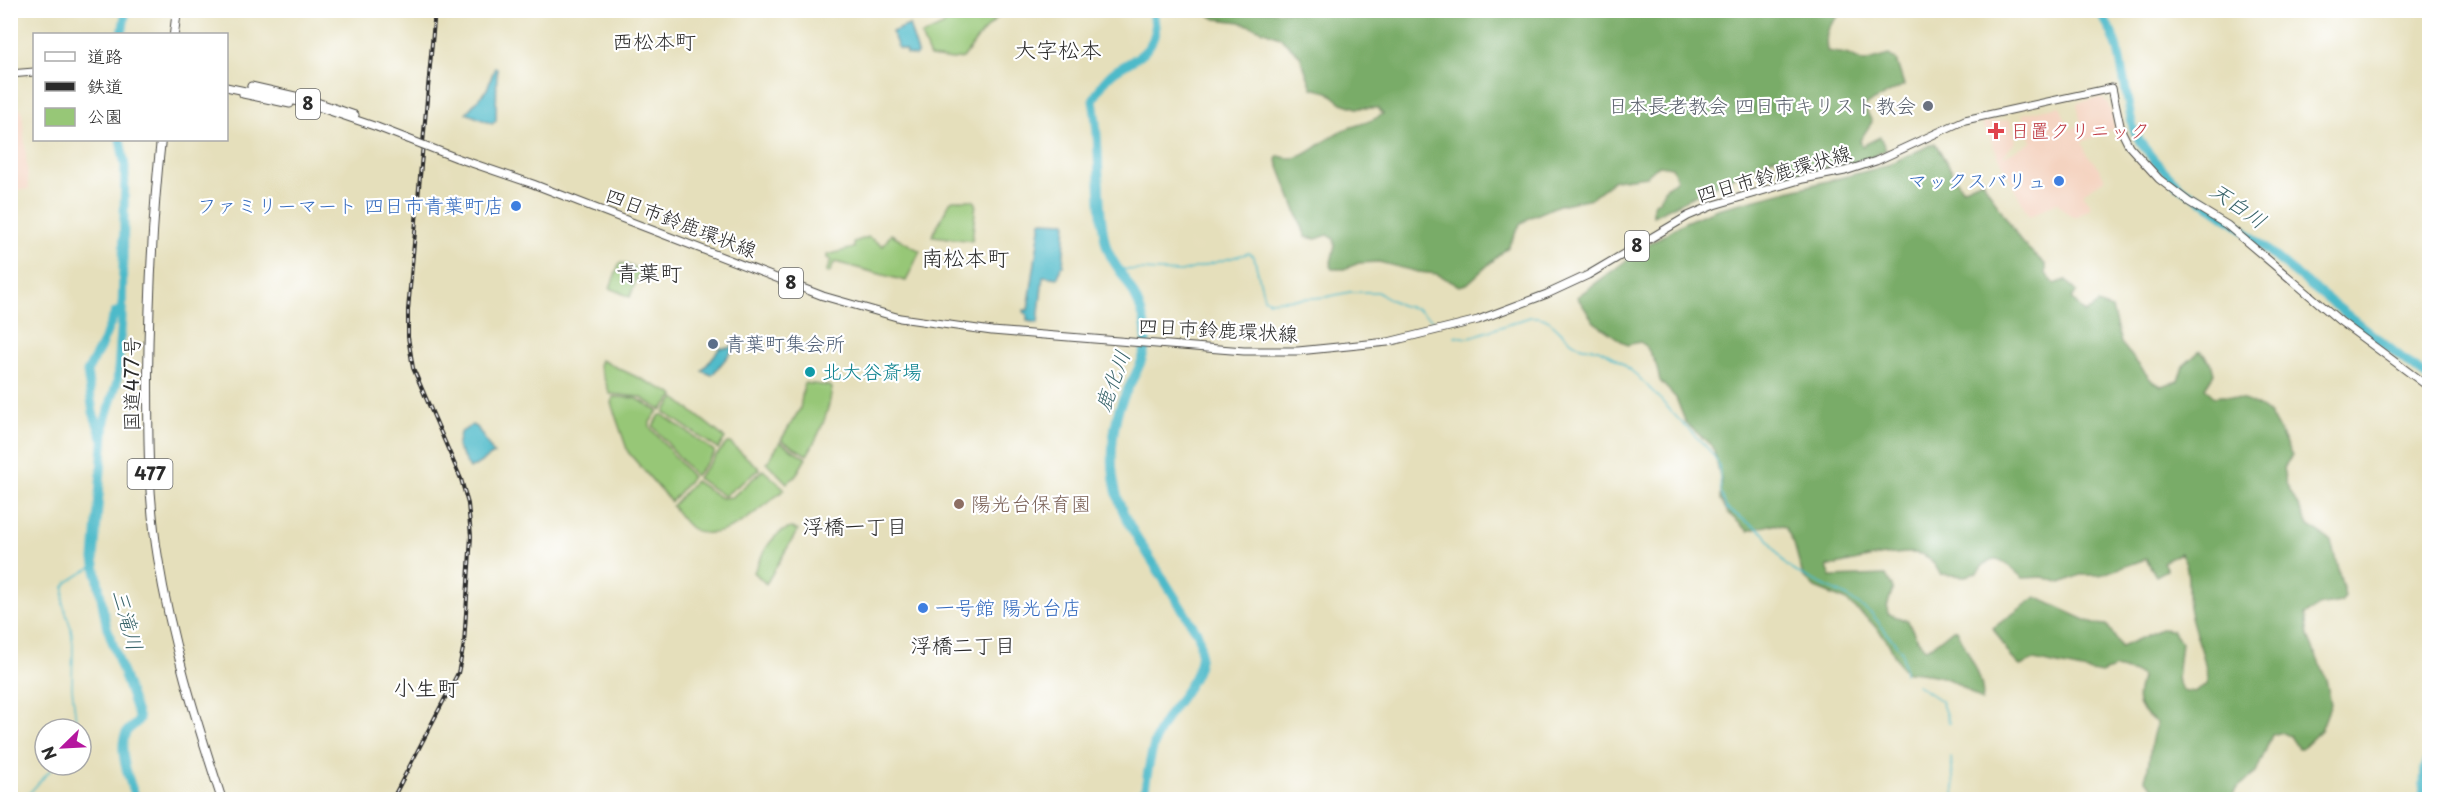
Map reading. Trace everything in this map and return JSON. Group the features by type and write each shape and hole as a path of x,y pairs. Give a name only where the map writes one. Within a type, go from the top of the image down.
{"highway":[{"path":"174,33 177,10"},
{"name":"国道477号","path":"161,141 149,313 148,414 153,519 171,630 222,800"}],"main road":[{"path":"10,74 33,72"},
{"name":"8","path":"251,86 345,110 377,127"},
{"name":"四日市鈴鹿環状線","path":"228,87 309,104 377,127 854,307 930,324 1244,351 1298,351 1388,342 1478,320 1547,294 1588,275 1688,216 1714,205 1803,179 1866,165 1965,120 2112,88 2121,130 2129,146 2159,179 2189,202 2227,225 2340,321 2430,388"},
{"name":"8","path":"243,94 377,127"}],"shaded area":[{"path":"2099,98 2108,102 2115,128 2082,142 2087,155 2095,162 2105,179 2083,193 2092,207 2078,216 2072,216 2057,202 2029,217 1982,123 2010,120 2016,141 2002,157 2032,142 2022,114 2060,106 2070,130 2081,125 2077,103"},
{"path":"22,109 29,189 11,191 11,110"}],"green space":[{"path":"955,11 1004,11 981,34 963,58 953,60 930,57 921,36 943,26"},
{"path":"1202,11 1843,11 1834,20 1827,33 1827,51 1846,54 1864,62 1889,55 1896,60 1904,85 1864,106 1872,122 1860,140 1862,146 1880,137 1886,150 1865,160 1780,178 1776,156 1653,216 1653,205 1660,199 1664,190 1677,179 1672,167 1659,165 1647,176 1614,180 1592,198 1559,205 1529,218 1520,225 1508,247 1467,284 1459,286 1437,274 1418,272 1379,262 1359,263 1344,269 1332,269 1330,266 1335,246 1334,239 1328,235 1316,239 1306,237 1276,159 1279,156 1288,158 1304,155 1333,135 1383,114 1377,108 1357,108 1342,103 1328,92 1312,88 1300,56 1280,37 1240,22 1216,19"},
{"path":"1935,143 1962,189 1982,180 2022,243 2046,265 2046,274 2055,284 2066,280 2077,292 2071,298 2085,313 2098,304 2112,309 2121,343 2151,380 2161,386 2178,381 2183,366 2200,351 2211,362 2214,374 2205,388 2214,397 2227,396 2242,399 2268,413 2278,427 2292,456 2283,468 2286,483 2308,525 2331,541 2345,596 2341,602 2318,606 2305,615 2308,637 2326,679 2331,704 2321,730 2302,748 2298,748 2290,736 2283,732 2272,735 2256,773 2236,789 2232,799 2134,799 2146,796 2153,787 2145,779 2152,737 2157,723 2138,704 2141,677 2139,674 2115,668 2101,674 2034,660 2020,666 2011,657 1993,628 2036,597 2094,624 2107,625 2121,647 2161,629 2172,630 2181,642 2177,679 2182,690 2194,692 2207,684 2207,674 2189,607 2186,565 2180,553 2163,562 2167,570 2156,576 2146,559 2100,575 2080,575 2061,583 2043,577 2023,578 2004,563 1994,559 1983,565 1977,573 1965,576 1940,574 1927,557 1912,553 1875,557 1827,567 1831,577 1886,575 1893,588 1887,607 1888,614 1908,621 1917,639 1925,648 1932,646 1953,629 1957,630 1978,675 1983,693 1982,701 1964,687 1948,679 1930,674 1907,672 1901,667 1886,639 1870,621 1845,600 1815,588 1803,576 1794,544 1785,527 1773,524 1748,531 1728,513 1721,500 1721,480 1713,447 1686,423 1676,398 1660,381 1656,364 1646,346 1640,342 1627,345 1594,322 1577,297 1646,246 1685,222 1717,209 1883,167"},
{"path":"953,200 973,200 976,203 972,241 932,236"},
{"path":"891,234 920,251 906,281 835,262 829,273 826,272 831,260 827,258 827,255 854,248 854,242 868,237 883,246"},
{"path":"619,264 640,270 630,297 610,288"},
{"path":"601,360 674,396 661,410 640,397 610,394 599,365"},
{"path":"804,383 832,388 823,423 807,455 781,440 800,409"},
{"path":"613,397 636,398 658,411 650,422 650,427 692,477 671,502 628,452 611,403"},
{"path":"675,398 725,438 718,449 664,412"},
{"path":"660,415 714,451 696,475 653,426"},
{"path":"780,442 806,458 795,477 787,483 767,463"},
{"path":"727,443 730,443 760,469 724,496 697,478"},
{"path":"763,470 784,490 753,515 728,529 715,533 703,533 691,528 672,506 695,481 721,498 732,497"},
{"path":"791,528 798,530 766,584 754,572 773,539 784,530"}],"water":[{"path":"909,25 918,53 915,56 906,54 906,51 898,48 892,32"},
{"path":"495,67 497,68 496,121 492,124 466,113 487,89"},
{"path":"1041,221 1066,222 1063,266 1061,266 1058,278 1043,276 1038,323 1027,321 1027,314 1024,310 1028,310"},
{"path":"732,345 737,345 712,375 702,371 720,348 731,348"},
{"path":"472,425 477,427 494,454 470,469 457,447 460,433"}],"waterway":[{"name":"三滝川","path":"122,33 126,10"},
{"name":"鹿化川","path":"1143,800 1157,736 1195,676 1201,649 1198,634 1132,528 1116,491 1112,458 1115,426 1124,396 1143,357 1146,336 1144,320 1138,303 1110,256 1106,245 1093,101 1111,74 1141,55 1150,46 1155,33 1154,10"},
{"name":"天白川","path":"2099,10 2118,49 2133,128 2140,142 2154,160 2181,188 2239,226 2430,380"},
{"name":"三滝川","path":"120,141 125,166 122,319 117,382 105,420 94,559 106,624 139,719 126,733 123,748 126,767 137,800"},
{"path":"1119,269 1181,272 1249,253 1254,257 1264,298 1269,301 1326,297 1350,292 1377,292 1400,305 1417,309 1437,323"},
{"name":"三滝川","path":"102,438 93,412 87,372 115,313 122,309"},
{"path":"1455,336 1468,338 1530,317 1538,317 1551,323 1567,338 1582,347 1598,349 1623,364 1645,383 1714,456 1719,466 1721,492 1726,508 1764,533 1784,563 1792,570 1848,597 1872,614 1902,652 1905,673"},
{"path":"76,717 72,688 73,645 71,628 63,604 64,587 95,565"},
{"path":"1917,685 1941,701 1949,723"},
{"name":"天白川","path":"2423,800 2425,768 2430,755"},
{"path":"1951,757 1955,800"},
{"path":"23,800 44,777"}],"railway":[{"path":"392,800 458,673 464,644 471,536 468,504 461,479 413,368 408,337 408,310 435,10"}],"place":[{"name":"日本長老教会 四日市キリスト教会","path":"1928,106"},
{"name":"日置クリニック","path":"1996,131"},
{"name":"マックスバリュ","path":"2059,181"},
{"name":"ファミリーマート 四日市青葉町店","path":"516,206"},
{"name":"青葉町集会所","path":"713,344"},
{"name":"北大谷斎場","path":"810,372"},
{"name":"陽光台保育園","path":"959,504"},
{"name":"一号館 陽光台店","path":"923,608"}],"district":[{"name":"西松本町","path":"654,42"},
{"name":"大字松本","path":"1058,50"},
{"name":"南松本町","path":"965,258"},
{"name":"青葉町","path":"649,273"},
{"name":"浮橋一丁目","path":"855,527"},
{"name":"浮橋二丁目","path":"963,646"},
{"name":"小生町","path":"426,688"}]}
